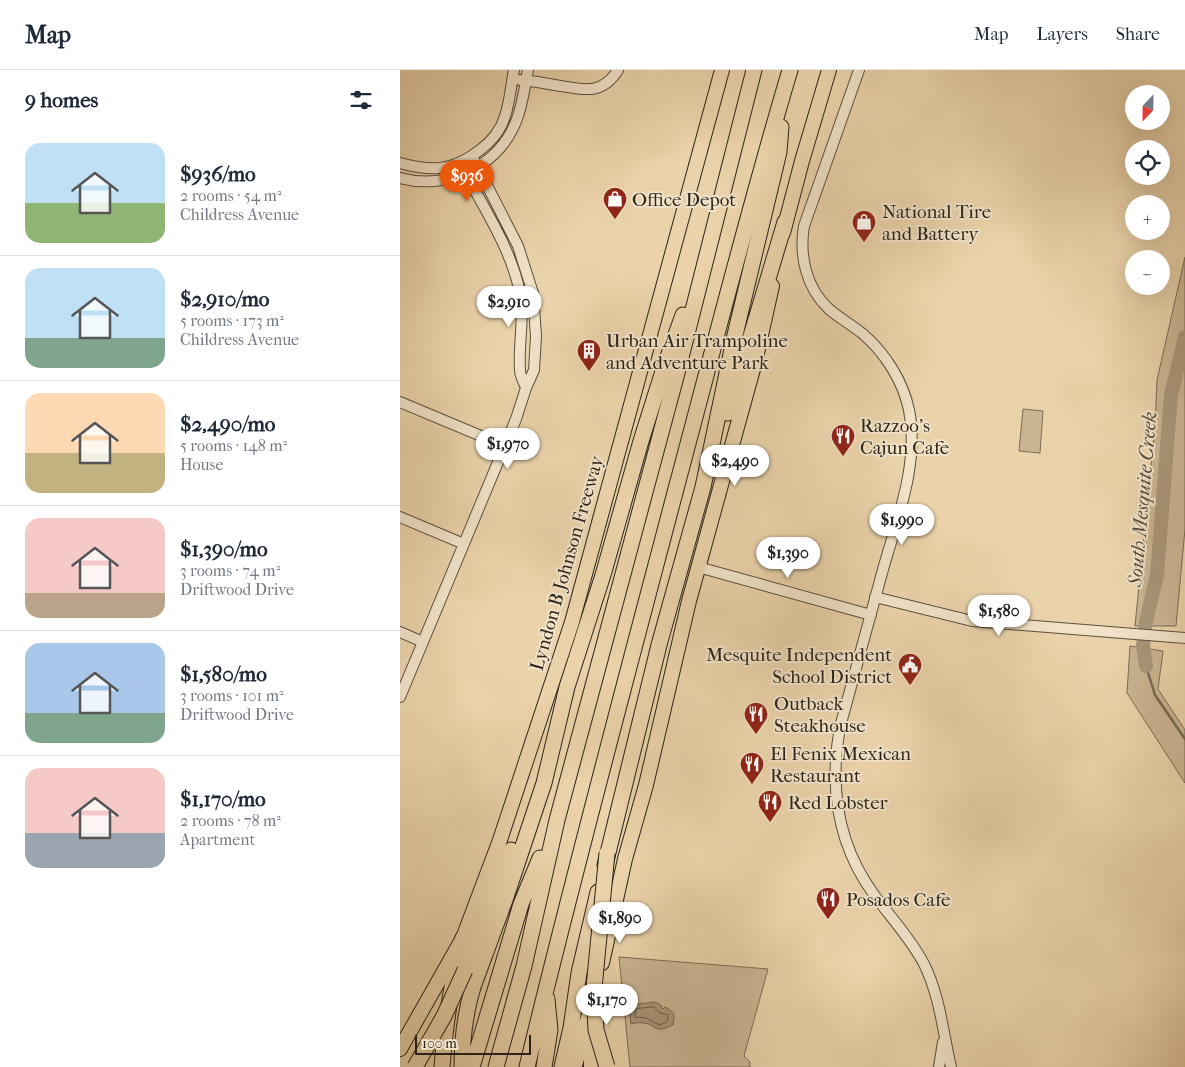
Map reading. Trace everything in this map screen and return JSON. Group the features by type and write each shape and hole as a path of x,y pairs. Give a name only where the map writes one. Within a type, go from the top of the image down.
{"highway":[{"path":"496,1067 524,966 557,820 675,382 754,70"},
{"path":"527,1067 546,984 604,759 749,213 790,70"},
{"path":"562,1067 571,1028 580,973 607,853 659,645 708,466 735,335 779,152 782,97"},
{"path":"708,466 726,419 786,222"},
{"path":"415,1067 471,971 495,895 536,780 551,751 646,423 687,304 703,269"},
{"path":"472,1067 521,904 557,820"},
{"path":"606,1067 596,1030 594,988 607,853"},
{"path":"442,1067 444,1035 453,978 463,938"},
{"path":"462,1067 471,971"},
{"path":"544,1067 550,1030 546,984"},
{"path":"574,1067 598,984"}],"main road":[{"name":"Lyndon B Johnson Freeway","path":"400,1049 463,938 500,840 572,622 722,70"},
{"path":"591,1067 592,1036 598,984 622,875 651,766 698,567 755,362 786,222 829,70"}],"street":[{"path":"400,163 419,168 446,168 460,164 490,142 505,116 514,74 527,75 588,90 602,86 612,80 618,70"},
{"path":"859,70 804,226 801,249 807,274 820,299 829,309 862,334 889,363 901,386 909,408 912,440 910,468 837,745 834,778 837,806 846,840 863,878 874,896 910,940 924,965 938,1003 951,1067"},
{"path":"400,178 412,181 434,182 456,177 478,167 495,154 509,136 518,116 527,75"},
{"path":"400,697 505,446 534,370 536,336 533,293 522,255 472,156"},
{"path":"460,164 497,232 520,293 522,326 520,371 526,388"},
{"path":"508,258 522,255"},
{"path":"400,402 505,446"},
{"path":"400,517 464,544"},
{"path":"698,567 871,614"},
{"path":"875,597 972,621 1185,638"},
{"path":"400,632 423,642"},
{"path":"939,1067 944,1036"}],"shaded area":[{"path":"1185,257 1185,529 1176,626 1135,626 1155,426 1157,380"},
{"path":"1023,409 1043,411 1040,453 1019,451"},
{"path":"1130,646 1163,651 1158,689 1185,730 1185,783 1127,693"},
{"path":"619,957 768,969 744,1056 750,1062 750,1067 630,1067"}],"water":[{"path":"655,1002 662,1006 661,1008 665,1007 673,1013 673,1025 658,1029 648,1024 631,1024 629,1005"}],"waterway":[{"name":"South Mesquite Creek","path":"1146,666 1143,646 1146,621 1157,575 1171,395 1185,337"},
{"path":"1146,666 1155,695 1185,739"}],"place":[{"name":"Office Depot","path":"615,220"},
{"name":"National Tire and Battery","path":"864,243"},
{"name":"Urban Air Trampoline and Adventure Park","path":"589,372"},
{"name":"Razzoo's Cajun Cafe","path":"843,457"},
{"name":"Mesquite Independent School District","path":"910,686"},
{"name":"Outback Steakhouse","path":"756,735"},
{"name":"El Fenix Mexican Restaurant","path":"752,785"},
{"name":"Red Lobster","path":"770,823"},
{"name":"Posados Cafe","path":"828,920"}]}
